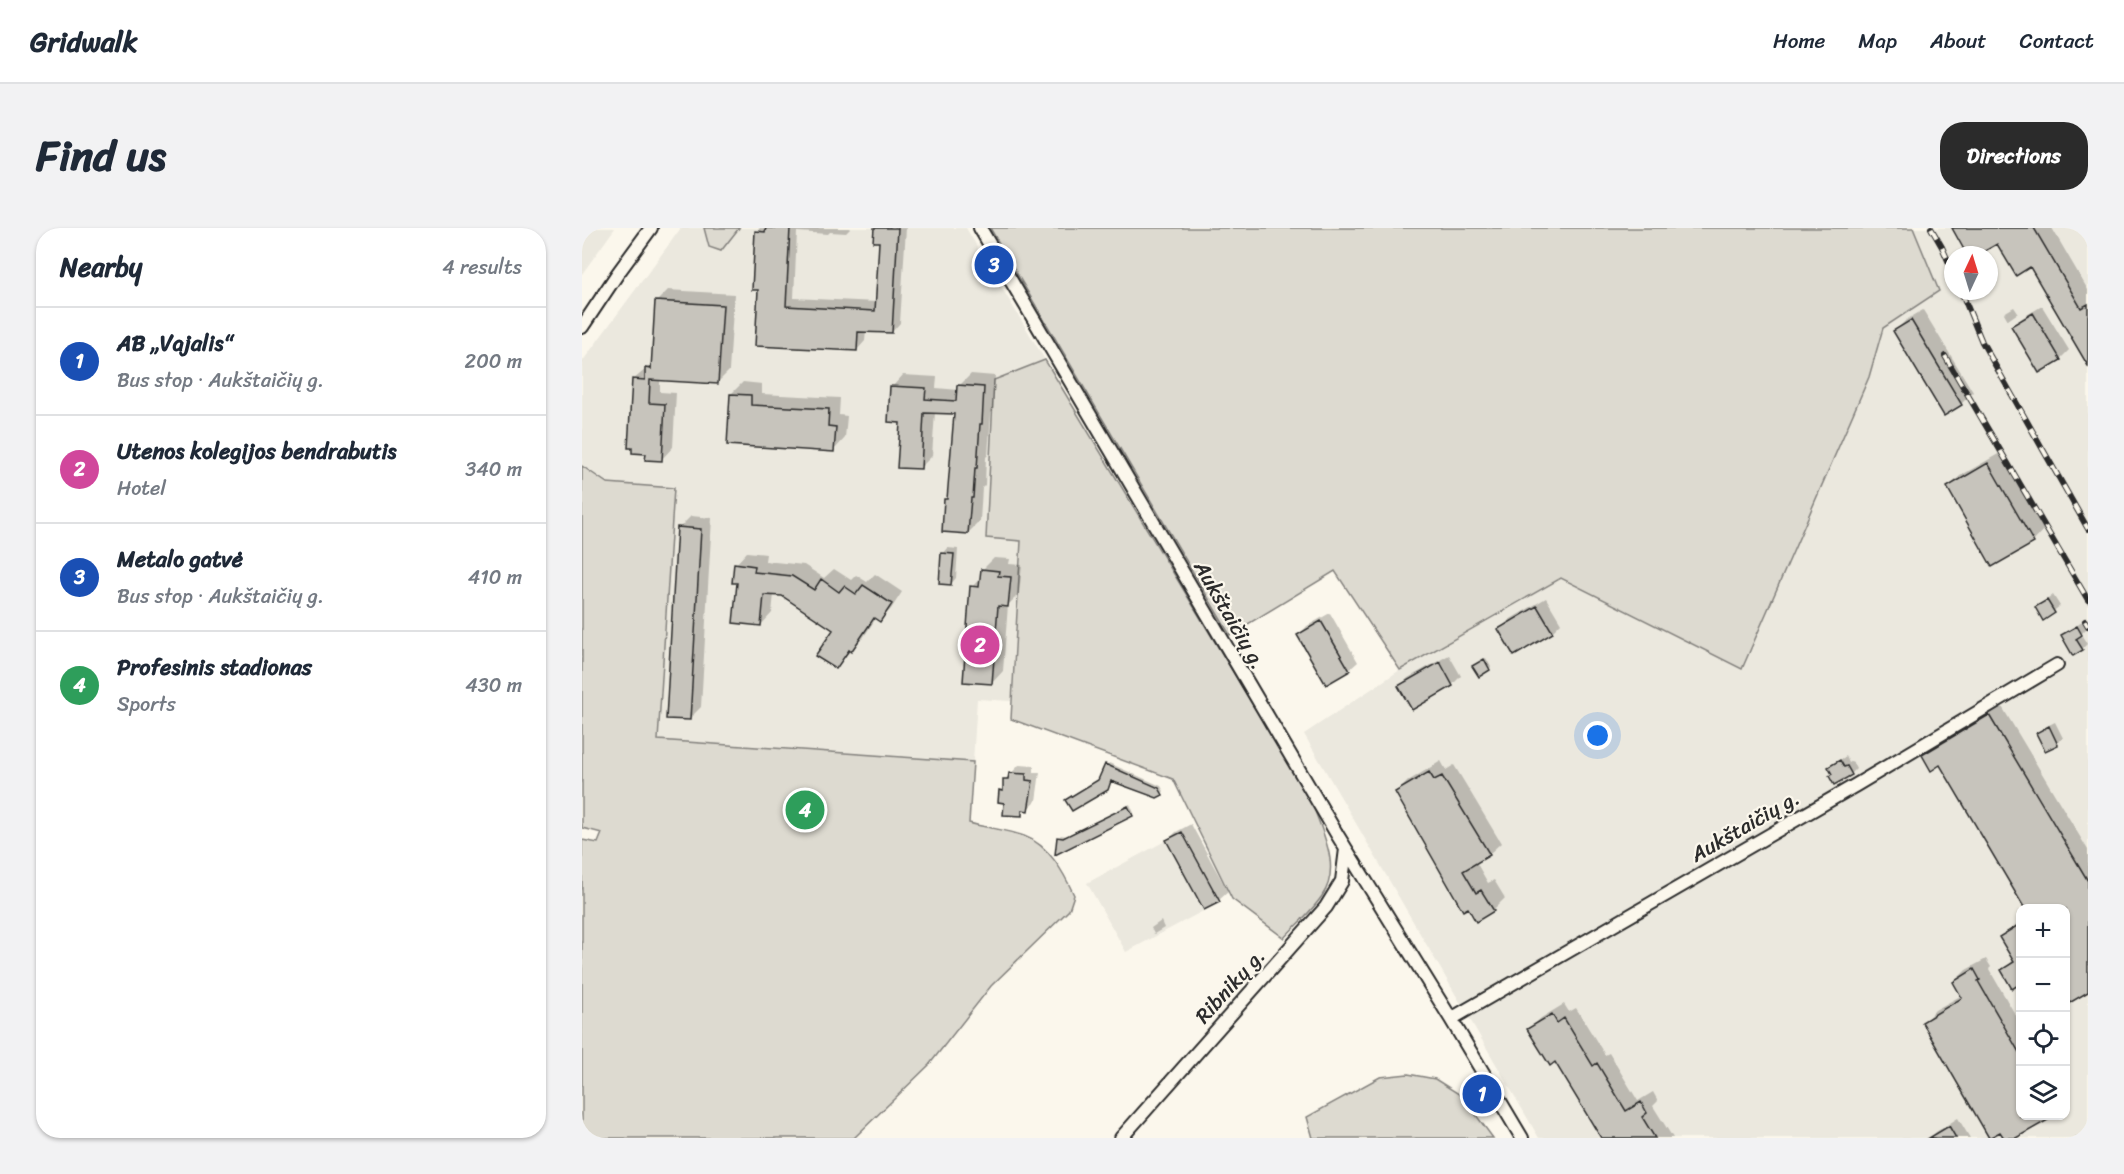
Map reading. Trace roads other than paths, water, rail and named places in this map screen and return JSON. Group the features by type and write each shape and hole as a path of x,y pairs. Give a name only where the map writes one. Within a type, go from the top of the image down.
{"street":[{"path":"582,327 651,228"},
{"name":"Aukštaičių g.","path":"980,228 1346,849 1522,1138"},
{"name":"Aukštaičių g.","path":"1451,1019 1856,785 2057,665"},
{"name":"Ribnikų g.","path":"1121,1138 1326,907 1341,880 1346,849"}],"railway":[{"path":"1931,228 1944,252"},
{"path":"1965,300 1982,342 2088,529"},
{"path":"1945,356 2088,600"},
{"path":"2085,621 2088,626"}],"place":[{"name":"Metalo gatvė","path":"994,265"},
{"name":"Utenos kolegijos bendrabutis","path":"980,645"},
{"name":"Profesinis stadionas","path":"805,810"},
{"name":"AB „Vajalis“","path":"1482,1094"}]}
